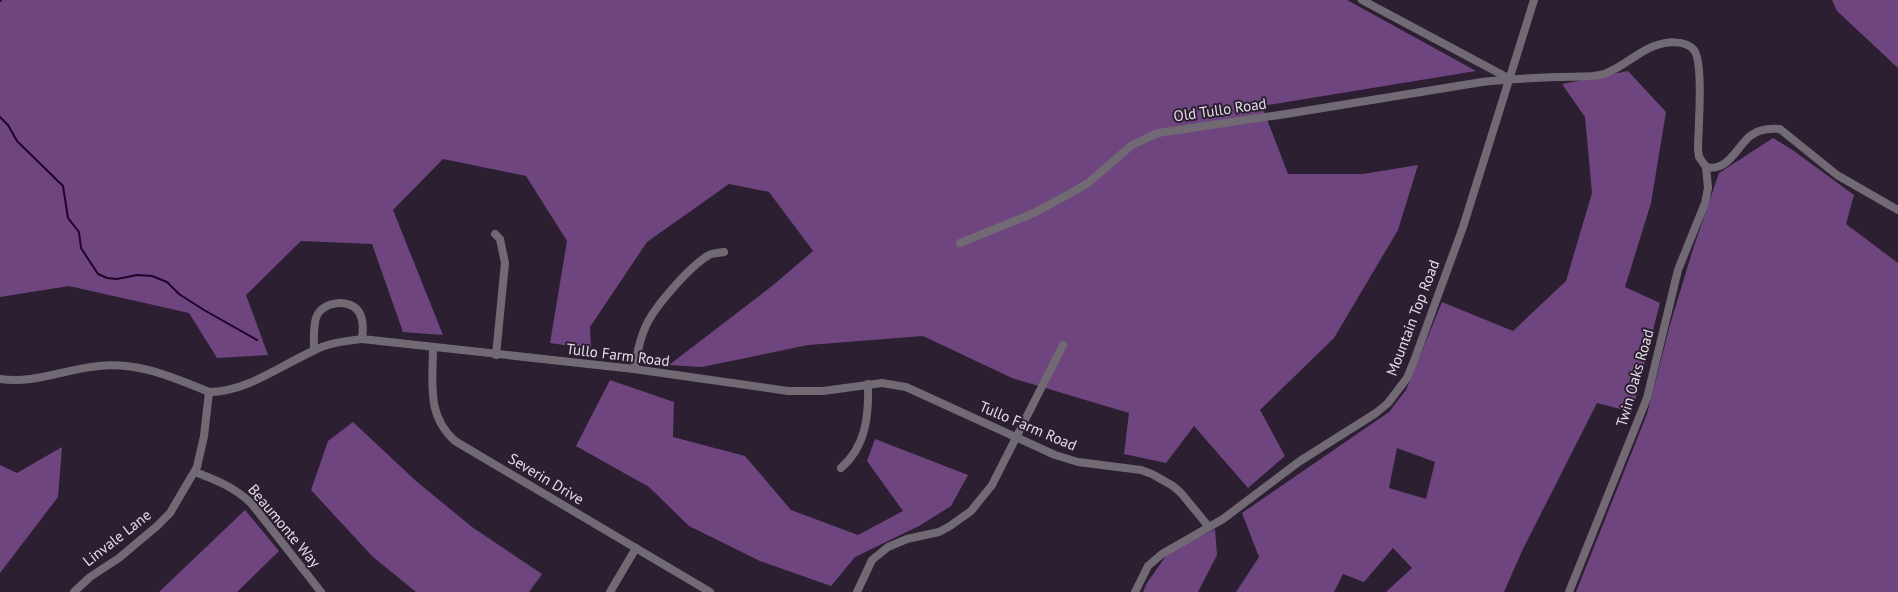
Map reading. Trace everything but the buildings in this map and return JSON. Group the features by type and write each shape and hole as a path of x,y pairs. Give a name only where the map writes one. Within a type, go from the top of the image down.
{"street":[{"path":"1362,0 1510,79"},
{"name":"Mountain Top Road","path":"1135,592 1141,577 1154,560 1208,527 1300,461 1376,413 1398,392 1407,378 1414,361 1463,227 1534,0"},
{"name":"Old Tullo Road","path":"960,243 1034,213 1071,193 1088,182 1132,145 1158,132 1510,79 1594,76 1604,74 1656,45 1670,42 1688,45 1695,51 1698,61 1700,85 1698,149 1699,157 1706,167"},
{"path":"1706,167 1718,167 1728,161 1750,136 1759,131 1770,128 1780,129 1837,175 1898,210"},
{"name":"Twin Oaks Road","path":"1569,592 1647,398 1678,270 1705,203 1708,188 1706,167"},
{"path":"495,234 500,239 505,263 496,354"},
{"path":"634,369 645,327 660,302 673,287 709,255 724,252"},
{"path":"314,350 316,318 324,308 331,304 348,304 356,309 362,320 362,339"},
{"name":"Tullo Farm Road","path":"0,379 26,380 114,364 131,365 154,370 209,392 231,390 314,350 339,342 362,339 634,369 804,392 882,383 906,387 1055,455 1078,462 1130,468 1152,474 1181,493 1208,527"},
{"path":"857,592 872,560 888,547 907,539 939,532 971,511 992,485 1063,345"},
{"name":"Severin Drive","path":"433,347 433,402 444,431 463,446 710,592"},
{"path":"841,468 855,452 863,435 868,411 868,384"},
{"name":"Linvale Lane","path":"74,592 90,577 119,558 170,513 195,472 201,455 209,392"},
{"name":"Beaumonte Way","path":"195,472 228,484 241,493 321,592"},
{"path":"610,592 636,548"}],"shaded area":[{"path":"0,0 1347,0 1476,71 1262,106 1288,174 1363,174 1418,165 1398,230 1334,338 1260,410 1285,456 1248,488 1194,426 1166,463 1124,454 1129,413 1012,378 923,336 808,345 702,367 669,365 772,286 813,251 769,192 729,184 647,242 590,327 591,349 550,343 567,241 526,176 443,159 393,210 443,335 403,332 372,244 301,241 246,295 268,355 217,358 189,313 69,286 0,297"},
{"path":"1832,0 1898,0 1898,68 1837,11"},
{"path":"1628,71 1666,112 1651,203 1625,287 1660,303 1632,412 1597,403 1522,551 1504,592 1386,592 1412,568 1393,548 1364,582 1343,574 1334,592 1236,592 1259,557 1242,513 1389,412 1406,390 1442,302 1513,331 1566,281 1592,193 1585,117 1562,84","holes":["1397,448 1435,462 1426,499 1389,488"]},
{"path":"1773,138 1854,195 1846,224 1898,263 1898,592 1576,592 1647,414 1670,325 1719,173"},
{"path":"610,380 674,402 673,437 745,456 791,510 858,535 903,511 867,461 875,439 968,475 951,506 919,526 855,557 831,586 760,561 689,526 649,487 576,446"},
{"path":"353,422 416,481 472,527 542,574 529,592 416,592 372,556 311,490 328,441"},
{"path":"62,447 58,497 0,573 0,465 17,473"},
{"path":"245,510 279,551 237,592 159,592"},
{"path":"1215,529 1217,555 1198,592 1143,592 1168,553"}],"waterway":[{"path":"0,117 8,125 17,141 63,186 68,218 79,232 81,248 98,274 107,278 117,279 137,275 152,276 167,282 179,294 257,340"}]}
